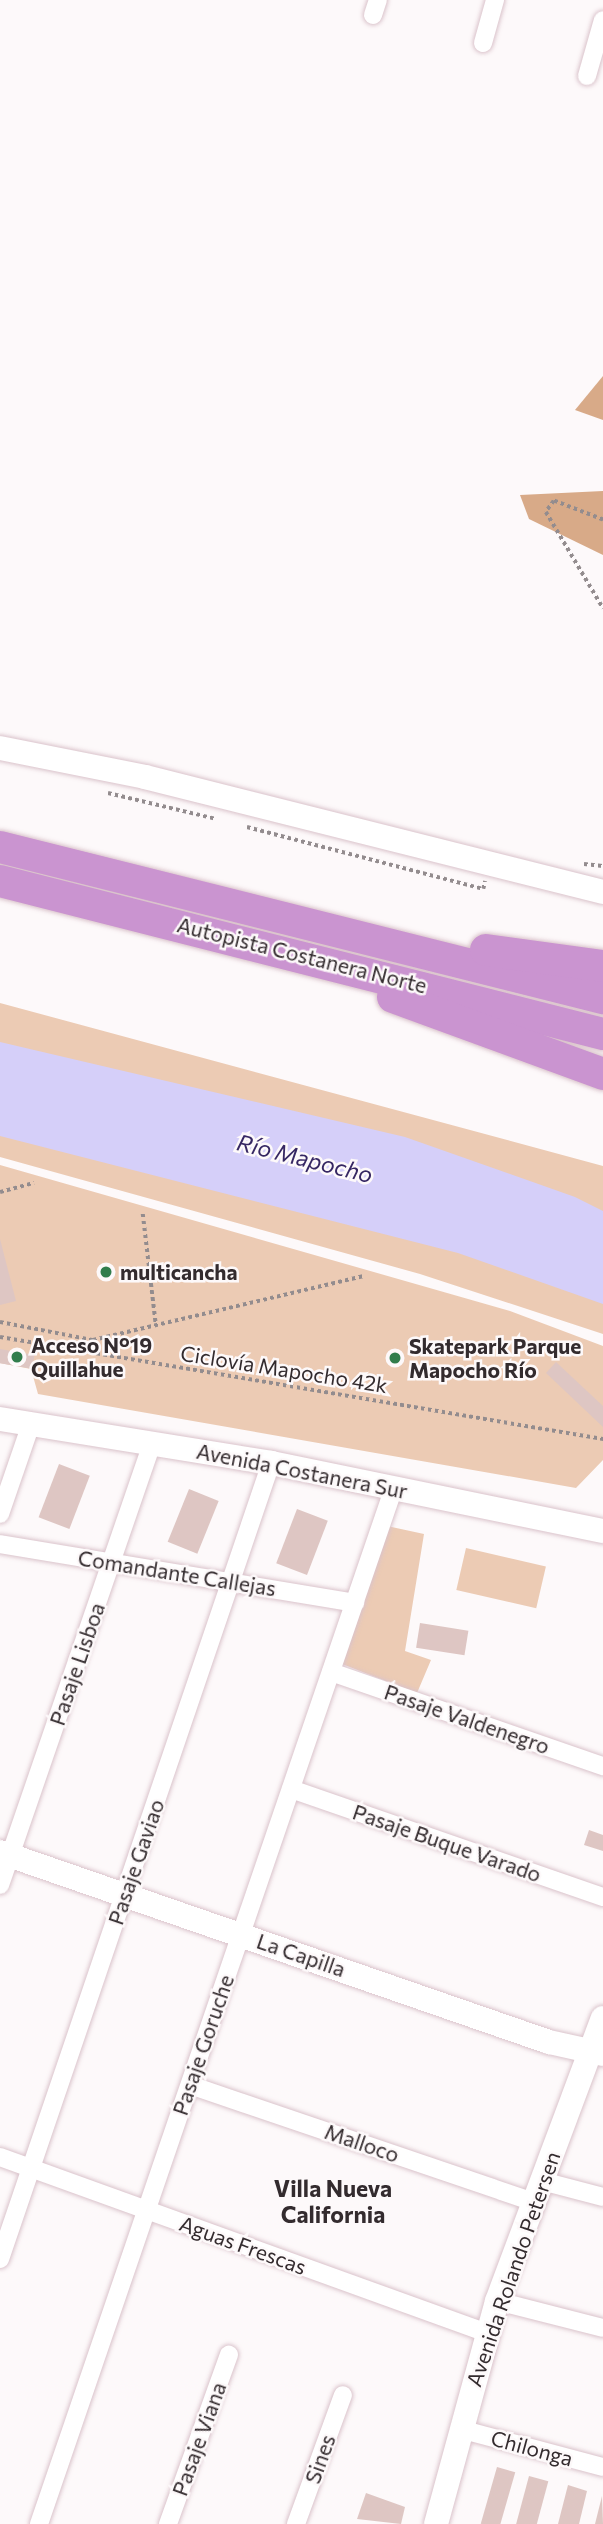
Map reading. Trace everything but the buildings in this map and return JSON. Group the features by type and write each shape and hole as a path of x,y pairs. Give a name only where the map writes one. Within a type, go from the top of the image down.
{"highway":[{"name":"Autopista Costanera Norte","path":"0,847 603,998"},
{"name":"Autopista Costanera Norte","path":"0,881 259,943 603,1034"},
{"path":"289,918 603,966"},
{"path":"259,943 603,1074"}],"street":[{"path":"483,43 495,0"},
{"path":"587,76 603,20"},
{"path":"0,748 145,777 599,891"},
{"name":"Avenida Costanera Sur","path":"0,1419 271,1463 603,1531"},
{"path":"0,1514 31,1424"},
{"name":"Pasaje Lisboa","path":"0,1885 5,1853 112,1562 152,1443"},
{"name":"Pasaje Gaviao","path":"0,2259 271,1463"},
{"name":"Pasaje Goruche","path":"39,2524 394,1488"},
{"name":"Comandante Callejas","path":"0,1544 355,1603"},
{"name":"Pasaje Valdenegro","path":"331,1672 603,1766"},
{"name":"Pasaje Buque Varado","path":"291,1790 603,1897"},
{"name":"La Capilla","path":"5,1853 597,2053"},
{"name":"Avenida Rolando Petersen","path":"436,2524 497,2301 538,2191 597,2053 603,2018"},
{"name":"Malloco","path":"190,2085 538,2191 603,2197"},
{"name":"Aguas Frescas","path":"0,2157 487,2333"},
{"path":"497,2301 603,2328"},
{"name":"Pasaje Viana","path":"168,2524 229,2355"},
{"name":"Sines","path":"296,2524 343,2395"},
{"name":"Chilonga","path":"460,2429 603,2467"}],"path":[{"path":"603,520 555,500 545,512 603,608"},
{"path":"0,1192 34,1183"},
{"path":"143,1214 156,1325"},
{"path":"0,1322 93,1340 363,1276"},
{"name":"Ciclovía Mapocho 42k","path":"0,1337 603,1439"}],"shaded area":[{"path":"603,376 603,420 575,410"},
{"path":"603,491 603,555 529,519 520,495"},
{"path":"0,1003 603,1166 603,1334 420,1274 0,1157"},
{"path":"0,1165 510,1311 603,1346 603,1460 576,1488 38,1394 31,1369 0,1363"},
{"path":"387,1526 424,1534 405,1651 431,1660 417,1693 342,1664"},
{"path":"466,1548 546,1566 536,1608 456,1590"}],"water":[{"name":"Río Mapocho","path":"0,1042 405,1137 575,1197 603,1211 603,1304 458,1253 0,1136"}],"place":[{"name":"multicancha","path":"106,1272"},
{"name":"Acceso N°19 Quillahue","path":"17,1357"},
{"name":"Skatepark Parque Mapocho Río","path":"395,1358"}],"district":[{"name":"Villa Nueva California","path":"333,2201"}]}
